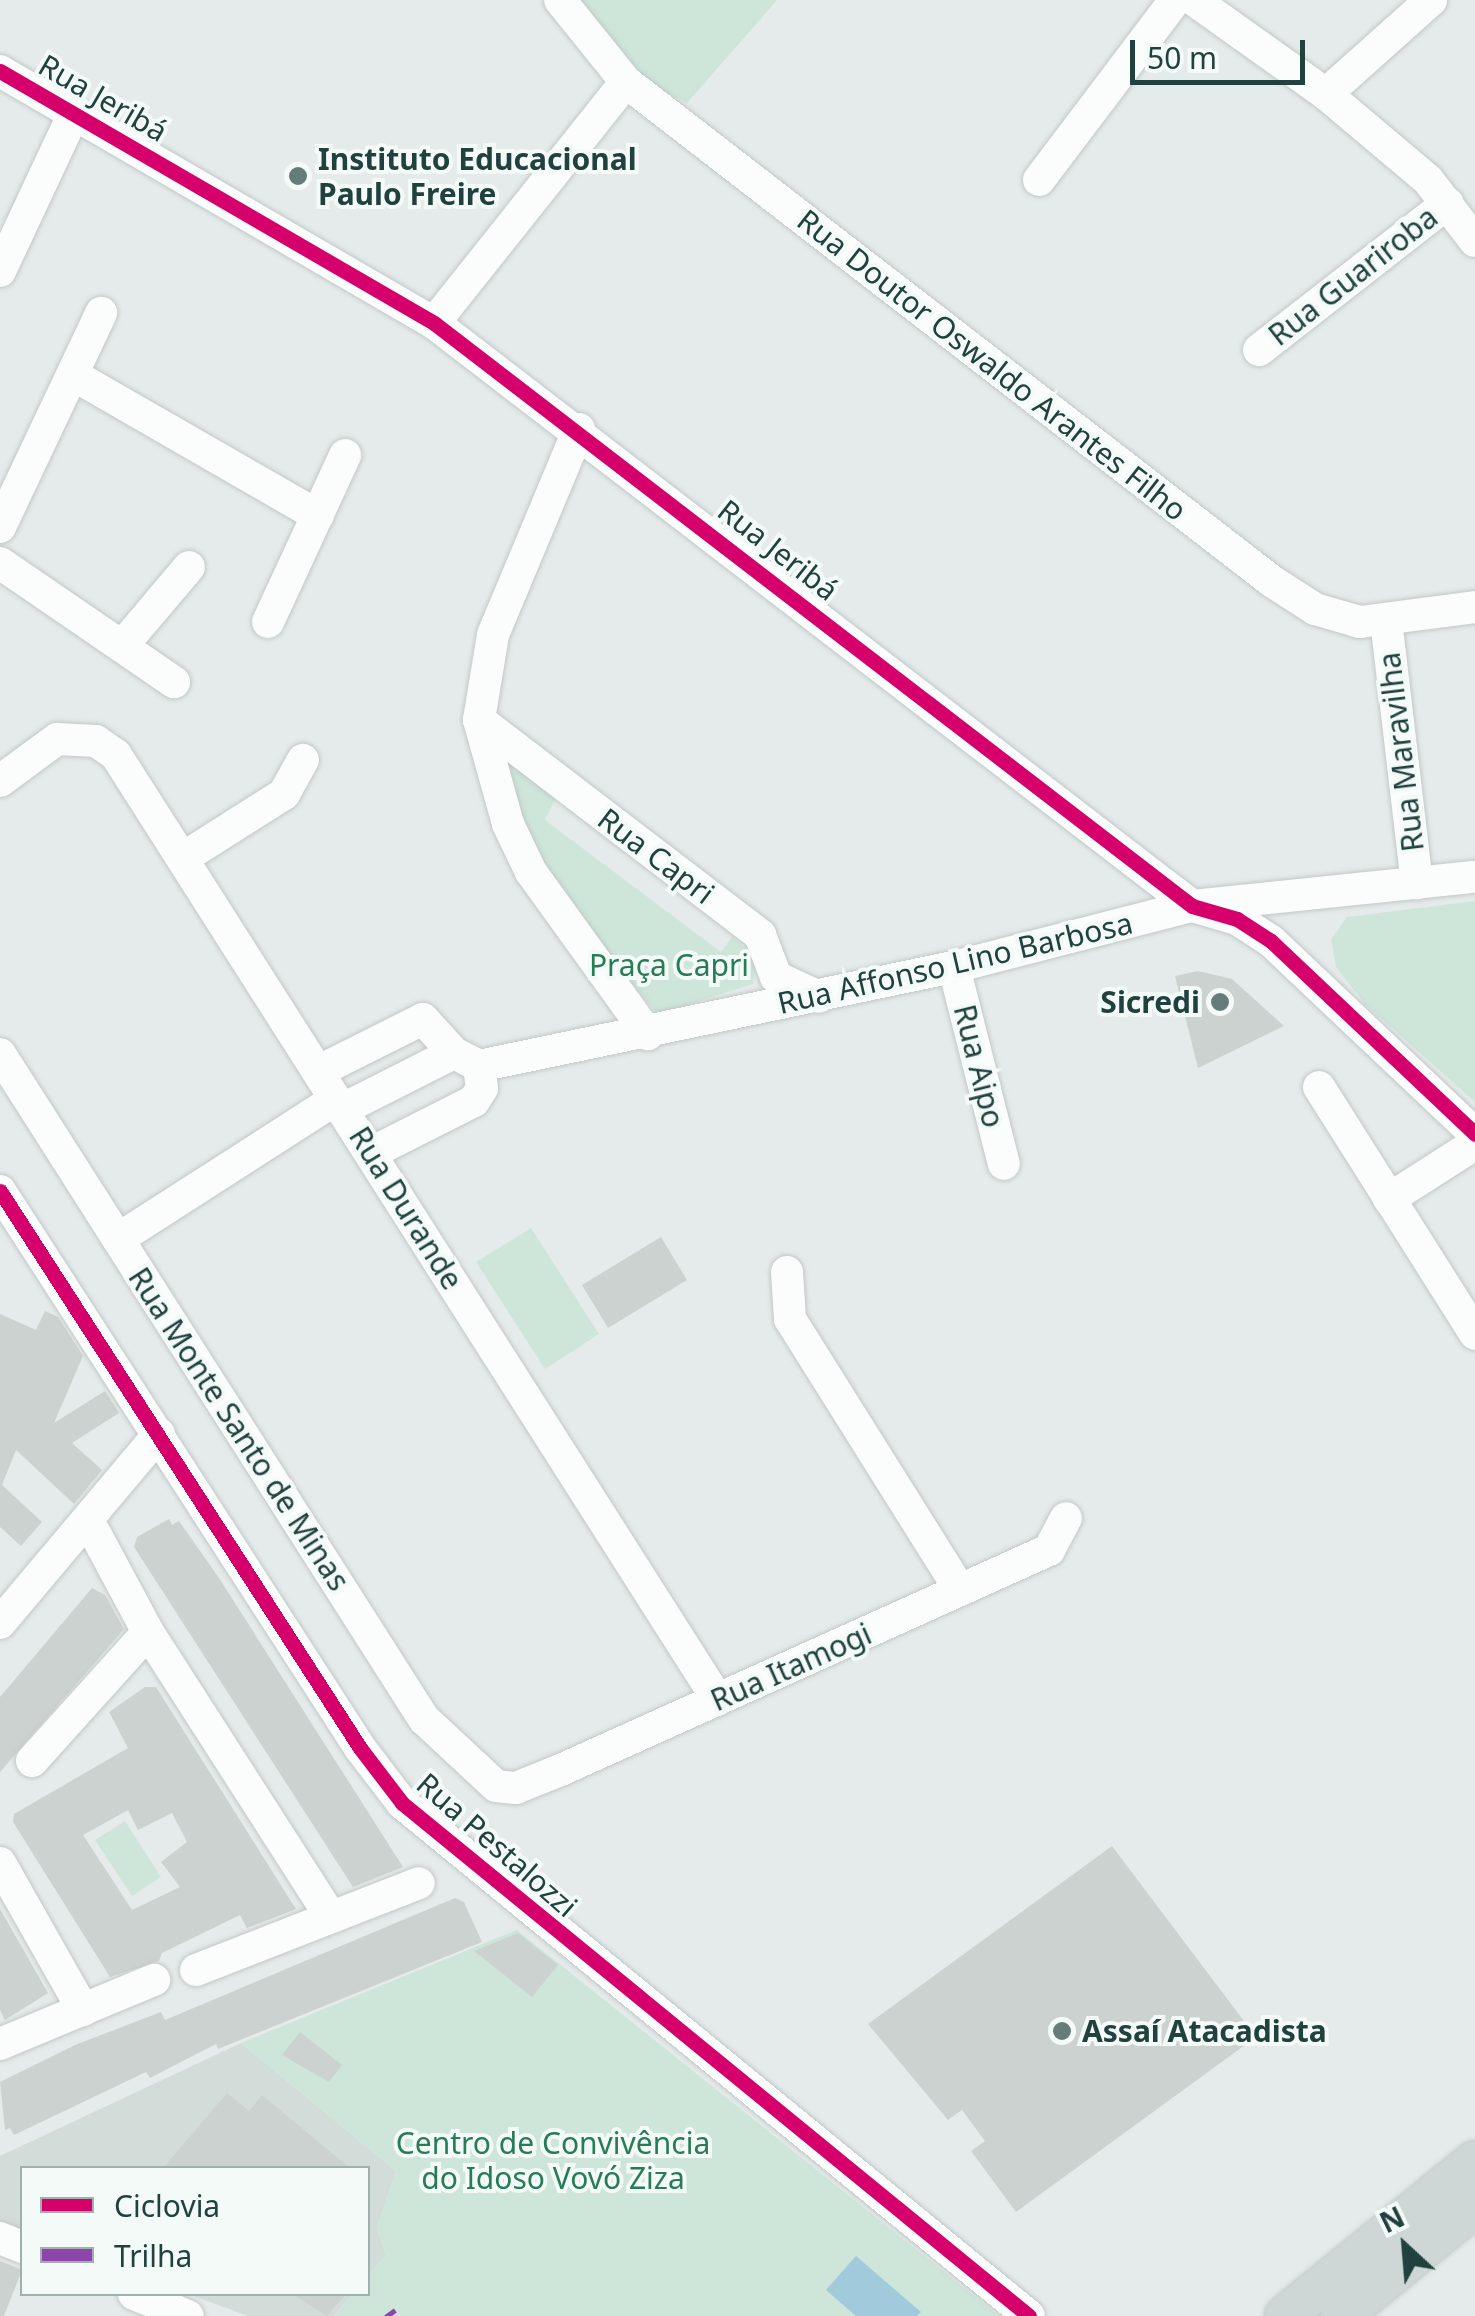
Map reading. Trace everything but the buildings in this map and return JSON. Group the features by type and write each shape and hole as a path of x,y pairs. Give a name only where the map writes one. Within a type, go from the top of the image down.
{"main road":[{"path":"1316,2311 1475,2161"},
{"path":"1316,2311 1475,2206"}],"street":[{"name":"Rua Doutor Oswaldo Arantes Filho","path":"560,0 626,82 1273,582 1315,610 1360,622 1475,607"},
{"path":"1038,180 1175,0"},
{"path":"1194,0 1326,94 1448,203 1475,241"},
{"path":"1326,94 1431,0"},
{"name":"Rua Jeribá","path":"0,71 434,322 1192,906 1237,919 1271,941 1475,1134"},
{"path":"434,322 626,82"},
{"path":"0,271 74,112"},
{"name":"Rua Guariroba","path":"1259,350 1448,203"},
{"path":"0,527 76,376 100,312"},
{"path":"76,376 318,516"},
{"path":"579,430 493,636 478,720 497,792 531,872 648,1034"},
{"path":"268,622 346,456"},
{"path":"0,564 174,682"},
{"path":"123,645 189,567"},
{"name":"Rua Maravilha","path":"1386,620 1417,883"},
{"name":"Rua Capri","path":"478,720 760,935 776,978 819,997"},
{"name":"Rua Durande","path":"0,781 37,748 76,738 96,741 116,755 718,1700"},
{"path":"183,858 284,794 304,760"},
{"name":"Rua Affonso Lino Barbosa","path":"333,1093 477,1060 648,1034 819,997 1192,906 1475,878"},
{"name":"Rua Aipo","path":"954,967 1004,1164"},
{"path":"118,1239 333,1093 423,1019 477,1060 482,1088 474,1101 371,1153"},
{"name":"Rua Monte Santo de Minas","path":"0,1054 424,1719 496,1786"},
{"path":"1319,1087 1475,1334"},
{"path":"1390,1199 1475,1144"},
{"name":"Rua Pestalozzi","path":"0,1191 402,1803 1029,2316"},
{"path":"786,1272 790,1319 960,1590"},
{"path":"0,1623 89,1522 159,1434"},
{"name":"Rua Itamogi","path":"496,1786 516,1788 1049,1550 1066,1518"},
{"path":"89,1522 148,1632 330,1916"},
{"path":"32,1761 148,1632"},
{"path":"0,1862 83,2010"},
{"path":"196,1970 419,1883"},
{"path":"0,2044 154,1980"},
{"path":"139,2296 188,2316"}],"shaded area":[{"path":"241,2043 396,2171 377,2228 386,2255 370,2274 370,2166 20,2166 20,2230 0,2223 0,2156"},
{"path":"193,2296 351,2296 334,2316 248,2316"}],"green space":[{"path":"571,0 777,0 687,103 644,81"},
{"name":"Praça Capri","path":"500,757 556,797 545,820 721,952 732,937 756,957 753,984 658,1014 567,907 531,838"},
{"path":"1475,901 1475,1102 1365,1004 1336,967 1331,939 1347,917"},
{"path":"531,1228 599,1334 545,1369 476,1262"},
{"path":"125,1821 161,1877 132,1896 95,1840"},
{"name":"Centro de Convivência do Idoso Vovó Ziza","path":"517,1930 999,2316 334,2316 351,2296 370,2296 370,2274 386,2255 377,2228 396,2171 241,2043"}],"water":[{"path":"856,2256 921,2312 917,2316 856,2316 826,2290"}],"marked path":[{"path":"389,2312 392,2316"}],"cycle path":[{"path":"0,71 434,323 1192,906 1237,919 1271,941 1475,1134"},
{"path":"0,1191 360,1748 402,1803 1029,2316"}],"place":[{"name":"Instituto Educacional Paulo Freire","path":"298,176"},
{"name":"Sicredi","path":"1220,1002"},
{"name":"Assaí Atacadista","path":"1062,2031"}]}
